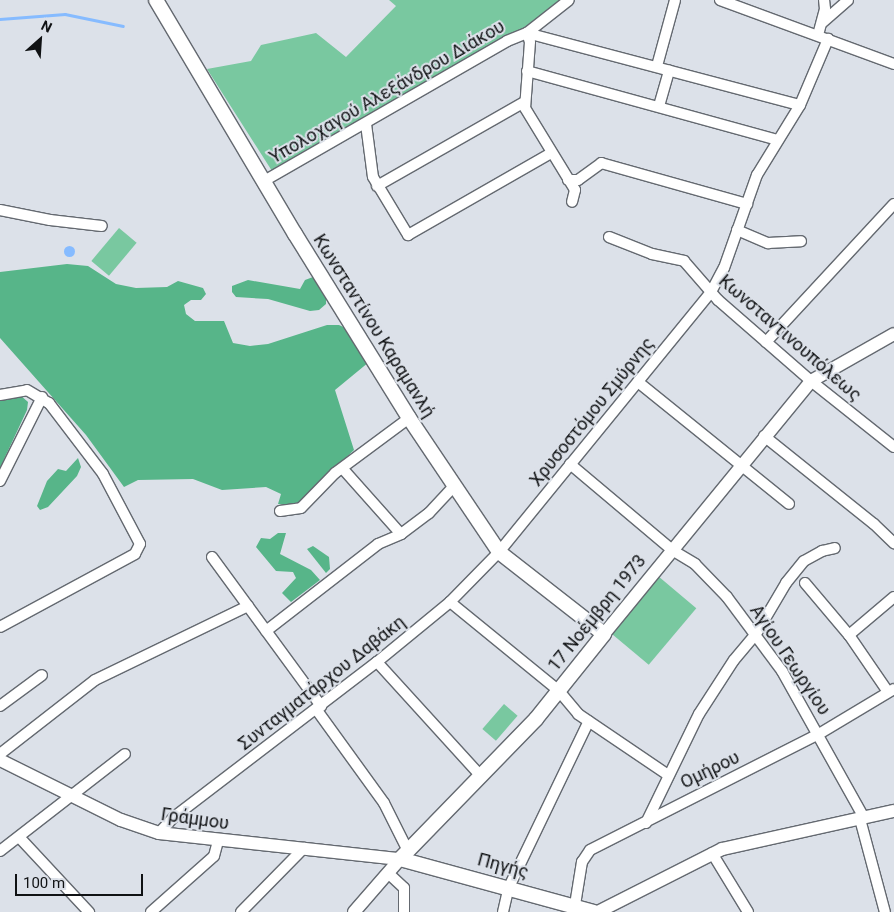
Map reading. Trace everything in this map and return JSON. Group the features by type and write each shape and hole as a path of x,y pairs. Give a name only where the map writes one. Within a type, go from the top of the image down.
{"main road":[{"name":"Κωνσταντίνου Καραμανλή","path":"160,5 264,181 410,418 499,552 604,634"},
{"name":"17 Νοέμβρη 1973","path":"408,850 478,774 536,719 604,634"},
{"path":"408,850 417,855 426,865"},
{"name":"Πηγής","path":"408,850 426,865 575,905 594,912"}],"street":[{"name":"Υπολοχαγού Αλεξάνδρου Διάκου","path":"264,181 366,124 507,41 527,34 569,0"},
{"path":"657,66 675,0"},
{"path":"720,0 894,64"},
{"path":"818,35 823,22 824,0"},
{"path":"823,22 848,0"},
{"path":"527,34 657,66 800,105"},
{"path":"527,34 530,42 524,102 551,153 575,190 572,202"},
{"name":"Χρυσοστόμου Σμύρνης","path":"499,552 711,292 724,268 757,175 800,105 828,39"},
{"path":"659,106 668,70"},
{"path":"527,71 778,140"},
{"path":"377,186 524,102"},
{"path":"366,124 377,186 408,235 551,153"},
{"path":"568,180 578,180 601,164 747,204"},
{"path":"766,342 894,204"},
{"path":"0,210 50,220 102,226"},
{"path":"737,230 768,243 801,241"},
{"name":"Κωνσταντινουπόλεως","path":"609,237 652,254 684,261 711,292 766,342 811,381 894,447"},
{"name":"17 Νοέμβρη 1973","path":"604,634 764,436 811,381 894,334"},
{"path":"638,382 789,504"},
{"path":"0,395 27,390 42,397 74,434 102,474 140,544 139,551 0,627"},
{"path":"0,480 42,397"},
{"path":"280,511 301,508 328,479 410,418"},
{"path":"764,436 874,524 894,543"},
{"name":"Αγίου Γεωργίου","path":"570,464 672,550 695,564 756,634 819,734 862,819 885,912"},
{"path":"343,469 401,534"},
{"path":"266,631 378,544 401,534 429,513 454,486"},
{"path":"646,823 668,775 713,692 734,660 756,634 796,569 813,555 835,548"},
{"name":"Συνταγματάρχου Δαβάκη","path":"159,833 174,817 318,708 450,602 499,552"},
{"path":"212,556 384,803 408,850 354,912"},
{"path":"805,583 849,635 891,690"},
{"path":"849,635 894,597"},
{"path":"450,602 559,691 573,709 668,775"},
{"path":"0,754 95,680 248,606"},
{"path":"377,662 478,774"},
{"path":"0,706 42,675"},
{"name":"Ομήρου","path":"575,905 585,855 597,846 646,823 677,805 819,734 891,690"},
{"path":"503,912 510,887 589,721"},
{"path":"0,851 125,754"},
{"name":"Γράμμου","path":"0,760 121,820 159,833 218,841 304,848 408,850"},
{"path":"662,789 666,797 677,805"},
{"path":"598,912 712,853 894,811"},
{"path":"19,837 89,912"},
{"path":"151,912 214,856 218,841"},
{"path":"242,912 304,848"},
{"path":"712,853 748,912"},
{"path":"388,872 404,888 404,912"}],"green space":[{"path":"389,0 566,0 532,23 272,171 207,69 251,61 261,45 316,33 346,57 396,6"},
{"path":"119,228 137,243 109,276 91,261"},
{"path":"67,264 88,266 116,284 136,288 167,287 178,281 203,288 206,294 201,300 191,300 184,305 186,314 195,321 224,321 233,343 250,346 268,344 327,325 339,325 352,331 369,362 335,390 354,450 299,502 288,505 278,504 281,494 266,487 222,490 193,479 138,480 124,487 86,435 0,338 0,272"},
{"path":"313,277 326,296 326,304 319,310 310,311 268,299 236,297 232,292 232,286 248,280 300,289 305,280"},
{"path":"20,395 28,402 27,410 0,468 0,400"},
{"path":"78,458 81,467 77,476 48,507 40,510 37,506 47,481 58,469 66,471"},
{"path":"278,533 286,533 280,554 311,570 320,580 291,602 282,593 296,578 293,572 276,571 256,547 261,538 270,539"},
{"path":"313,546 329,557 330,569 326,573 307,549"},
{"path":"658,576 696,608 649,665 610,633"},
{"path":"504,704 518,716 496,741 482,729"}],"water":[{"path":"69,245 75,251 69,257 63,251"}],"waterway":[{"path":"0,19 65,14 123,26"}]}
